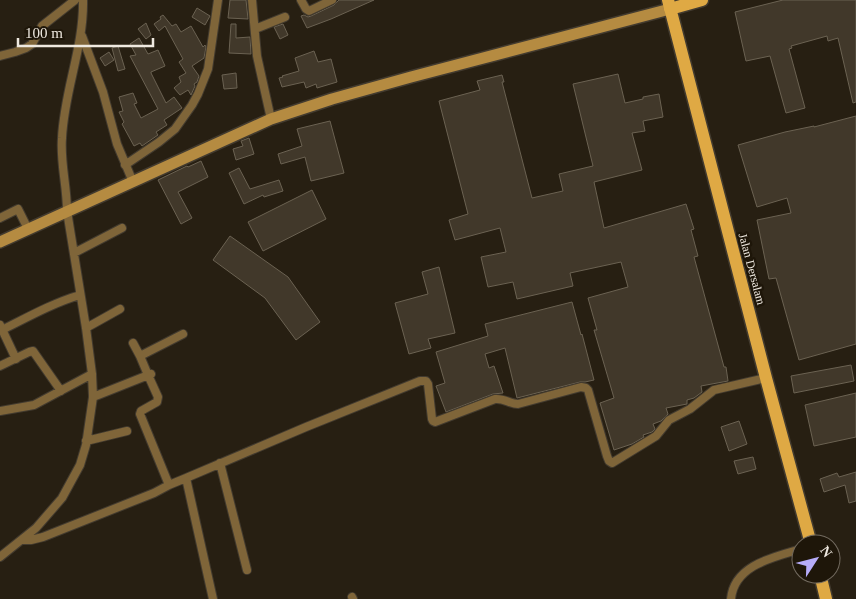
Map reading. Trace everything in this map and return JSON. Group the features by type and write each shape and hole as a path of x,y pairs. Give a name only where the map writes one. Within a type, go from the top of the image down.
{"main road":[{"path":"0,242 271,119 332,99 669,4 702,0"},
{"name":"Jalan Dersalam","path":"669,4 808,534"},
{"path":"822,584 826,599"}],"street":[{"path":"0,56 26,48 32,44 42,26 75,0"},
{"path":"0,557 36,528 62,498 80,465 86,441 92,397 92,374 67,211 67,194 62,164 62,138 66,104 81,34 83,0"},
{"path":"125,165 175,129 192,105 208,69 218,0"},
{"path":"252,0 257,56 271,119"},
{"path":"301,0 309,11 332,0"},
{"path":"255,29 285,17"},
{"path":"81,34 103,92 117,144 133,182"},
{"path":"0,218 18,209 28,229"},
{"path":"74,253 122,228"},
{"path":"16,359 1,328 80,295"},
{"path":"86,328 120,309"},
{"path":"140,356 183,334"},
{"path":"133,343 150,374 158,397 158,400 140,412 140,416 169,485"},
{"path":"0,366 29,352 35,352 60,391"},
{"path":"0,411 34,405 92,374"},
{"path":"92,397 150,374"},
{"path":"22,540 43,537 154,493 352,408 423,381 426,381 428,384 432,418 436,422 499,398 512,404 518,404 581,386 586,388 607,456 609,461 614,462 656,436 669,420 690,409 714,390 766,378"},
{"path":"86,441 127,431"},
{"path":"220,464 247,570"},
{"path":"186,478 213,599"},
{"path":"731,599 733,588 737,581 750,569 769,558 791,552"}],"building":[{"path":"230,0 246,0 248,19 228,18"},
{"path":"339,0 374,0 307,28 301,16 311,16 334,5"},
{"path":"783,0 856,0 856,102 853,103 838,38 828,41 827,36 791,46 792,48 789,49 805,108 786,113 770,56 746,61 735,12"},
{"path":"197,8 210,16 205,25 192,17"},
{"path":"163,15 172,26 176,24 181,32 191,26 203,47 205,45 206,47 204,58 192,66 199,76 194,84 191,95 188,90 180,95 174,88 181,82 179,77 186,73 179,62 183,59 165,26 159,31 154,24"},
{"path":"146,23 151,35 146,39 138,29"},
{"path":"231,24 236,24 236,38 250,37 251,54 229,53"},
{"path":"283,24 288,35 280,39 274,27"},
{"path":"139,38 148,54 158,50 165,66 151,73 166,103 174,97 182,108 164,120 167,125 156,132 158,135 142,146 140,143 134,146 122,124 124,122 119,112 123,111 119,97 133,93 137,103 134,104 141,118 158,109 130,56 136,55 130,44"},
{"path":"118,46 125,69 118,71 112,48"},
{"path":"314,51 318,62 331,59 337,82 317,88 316,84 306,88 304,82 282,87 279,78 299,71 295,58"},
{"path":"109,52 114,60 105,66 100,58"},
{"path":"236,73 237,88 224,89 222,75"},
{"path":"618,74 625,103 659,94 663,117 643,121 645,131 632,133 642,170 594,182 604,228 686,204 694,229 691,230 698,256 694,257 724,367 726,367 728,381 701,386 702,392 694,398 687,400 687,404 666,408 668,414 661,421 653,424 655,429 652,432 643,435 644,437 632,444 614,450 600,403 614,398 594,330 597,330 588,298 628,287 621,262 570,273 573,286 517,299 513,282 488,287 481,257 506,252 500,228 455,240 449,220 468,214 439,101 480,90 477,81 502,75 504,82 502,82 532,198 563,191 559,174 593,166 573,84"},
{"path":"856,116 856,344 799,360 776,278 769,279 757,220 791,213 787,198 757,207 738,145"},
{"path":"330,121 344,173 311,181 305,157 281,164 278,154 302,146 297,129"},
{"path":"249,138 254,154 236,160 233,149 243,146 241,141"},
{"path":"201,161 208,177 178,192 192,218 181,224 158,180"},
{"path":"239,168 250,189 279,180 283,191 264,197 263,195 244,204 229,173"},
{"path":"312,190 326,219 263,251 248,222"},
{"path":"230,236 288,277 320,322 296,340 265,298 213,260"},
{"path":"439,267 455,333 428,339 431,348 409,354 395,303 428,294 422,272"},
{"path":"572,302 594,380 517,398 505,348 485,354 489,368 494,366 503,393 493,394 446,412 436,386 445,383 436,352 488,336 485,324"},
{"path":"851,365 854,381 794,393 791,376"},
{"path":"856,393 856,437 814,446 805,405"},
{"path":"739,421 747,444 729,451 721,427"},
{"path":"753,457 756,469 738,474 734,461"},
{"path":"856,472 856,501 849,503 845,485 824,492 820,479 837,473 839,477"}]}
